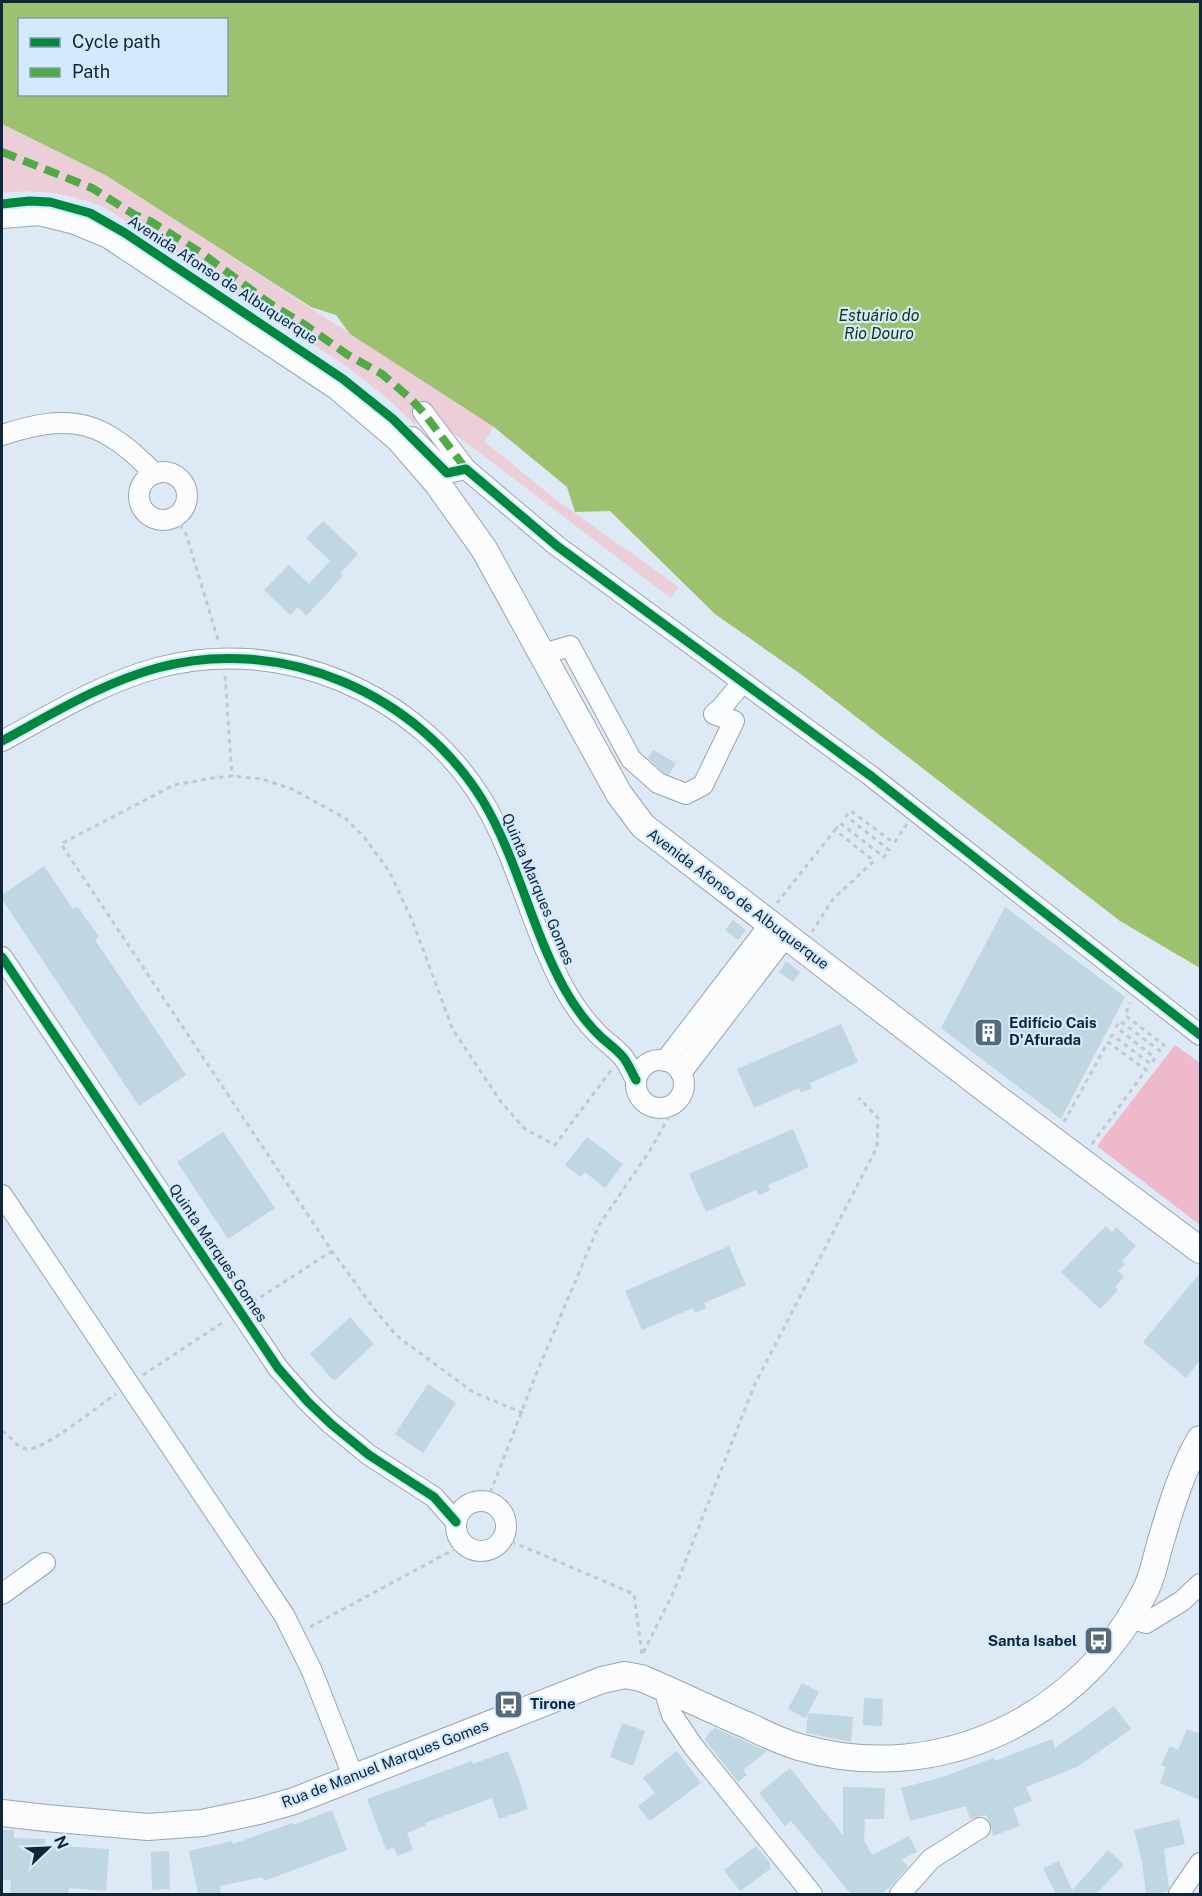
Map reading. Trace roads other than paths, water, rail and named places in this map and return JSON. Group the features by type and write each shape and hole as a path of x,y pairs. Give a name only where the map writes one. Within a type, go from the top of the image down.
{"main road":[{"name":"Avenida Afonso de Albuquerque","path":"2,215 39,212 75,221 109,235 338,387 398,438 437,483 484,549 619,794 634,817 652,835 783,928 1080,1161 1200,1250"},
{"name":"Rua de Manuel Marques Gomes","path":"2,1813 148,1827 202,1823 259,1812 294,1801 353,1776 609,1678 633,1676 798,1747 858,1758 899,1759 973,1744 1010,1728 1045,1708 1100,1660 1148,1586 1176,1492 1188,1459 1200,1439"}],"street":[{"path":"423,412 466,469 557,546 871,776 1200,1035"},
{"path":"393,419 447,473 466,469"},
{"path":"2,435 48,423 83,425 104,432 124,444 155,474"},
{"path":"163,472 178,477 183,483 187,498 181,513 167,520 152,518 141,506 139,491 142,483 155,474 163,472"},
{"path":"543,654 570,646 631,759 658,783 686,794 702,785 734,722 714,714 723,707 742,683"},
{"name":"Quinta Marques Gomes","path":"2,741 94,692 132,676 178,663 242,659 274,662 321,673 350,684 402,714 427,734 450,757 472,785 498,827 553,965 570,999 600,1036 622,1056 636,1080 639,1096 650,1107 666,1108 679,1099 684,1086 681,1073"},
{"path":"636,1080 638,1073 658,1061 783,928"},
{"path":"622,1056 658,1061 677,1067 681,1073 783,928"},
{"name":"Quinta Marques Gomes","path":"2,957 278,1368 325,1419 369,1455 434,1497 456,1522 459,1538 464,1544 471,1549 487,1550 503,1538 505,1518 495,1505 487,1501 478,1501 467,1506 434,1497"},
{"path":"2,1195 264,1584 295,1635 318,1683 353,1776"},
{"path":"456,1522 467,1506"},
{"path":"2,1594 45,1563"},
{"path":"1129,1618 1146,1623 1182,1601 1200,1584"},
{"path":"664,1689 672,1715 693,1746 812,1894"},
{"path":"900,1894 931,1859 980,1828"},
{"path":"1179,1894 1200,1863"}],"water":[{"name":"Estuário do Rio Douro","path":"2,2 1200,2 1200,968 1120,921 802,675 715,614 610,511 575,512 567,487 494,427 350,334 336,315 311,307 107,176 2,124"}],"place":[{"name":"Edifício Cais D'Afurada","path":"988,1032"},
{"name":"Santa Isabel","path":"1098,1641"},
{"name":"Tirone","path":"509,1704"}]}
